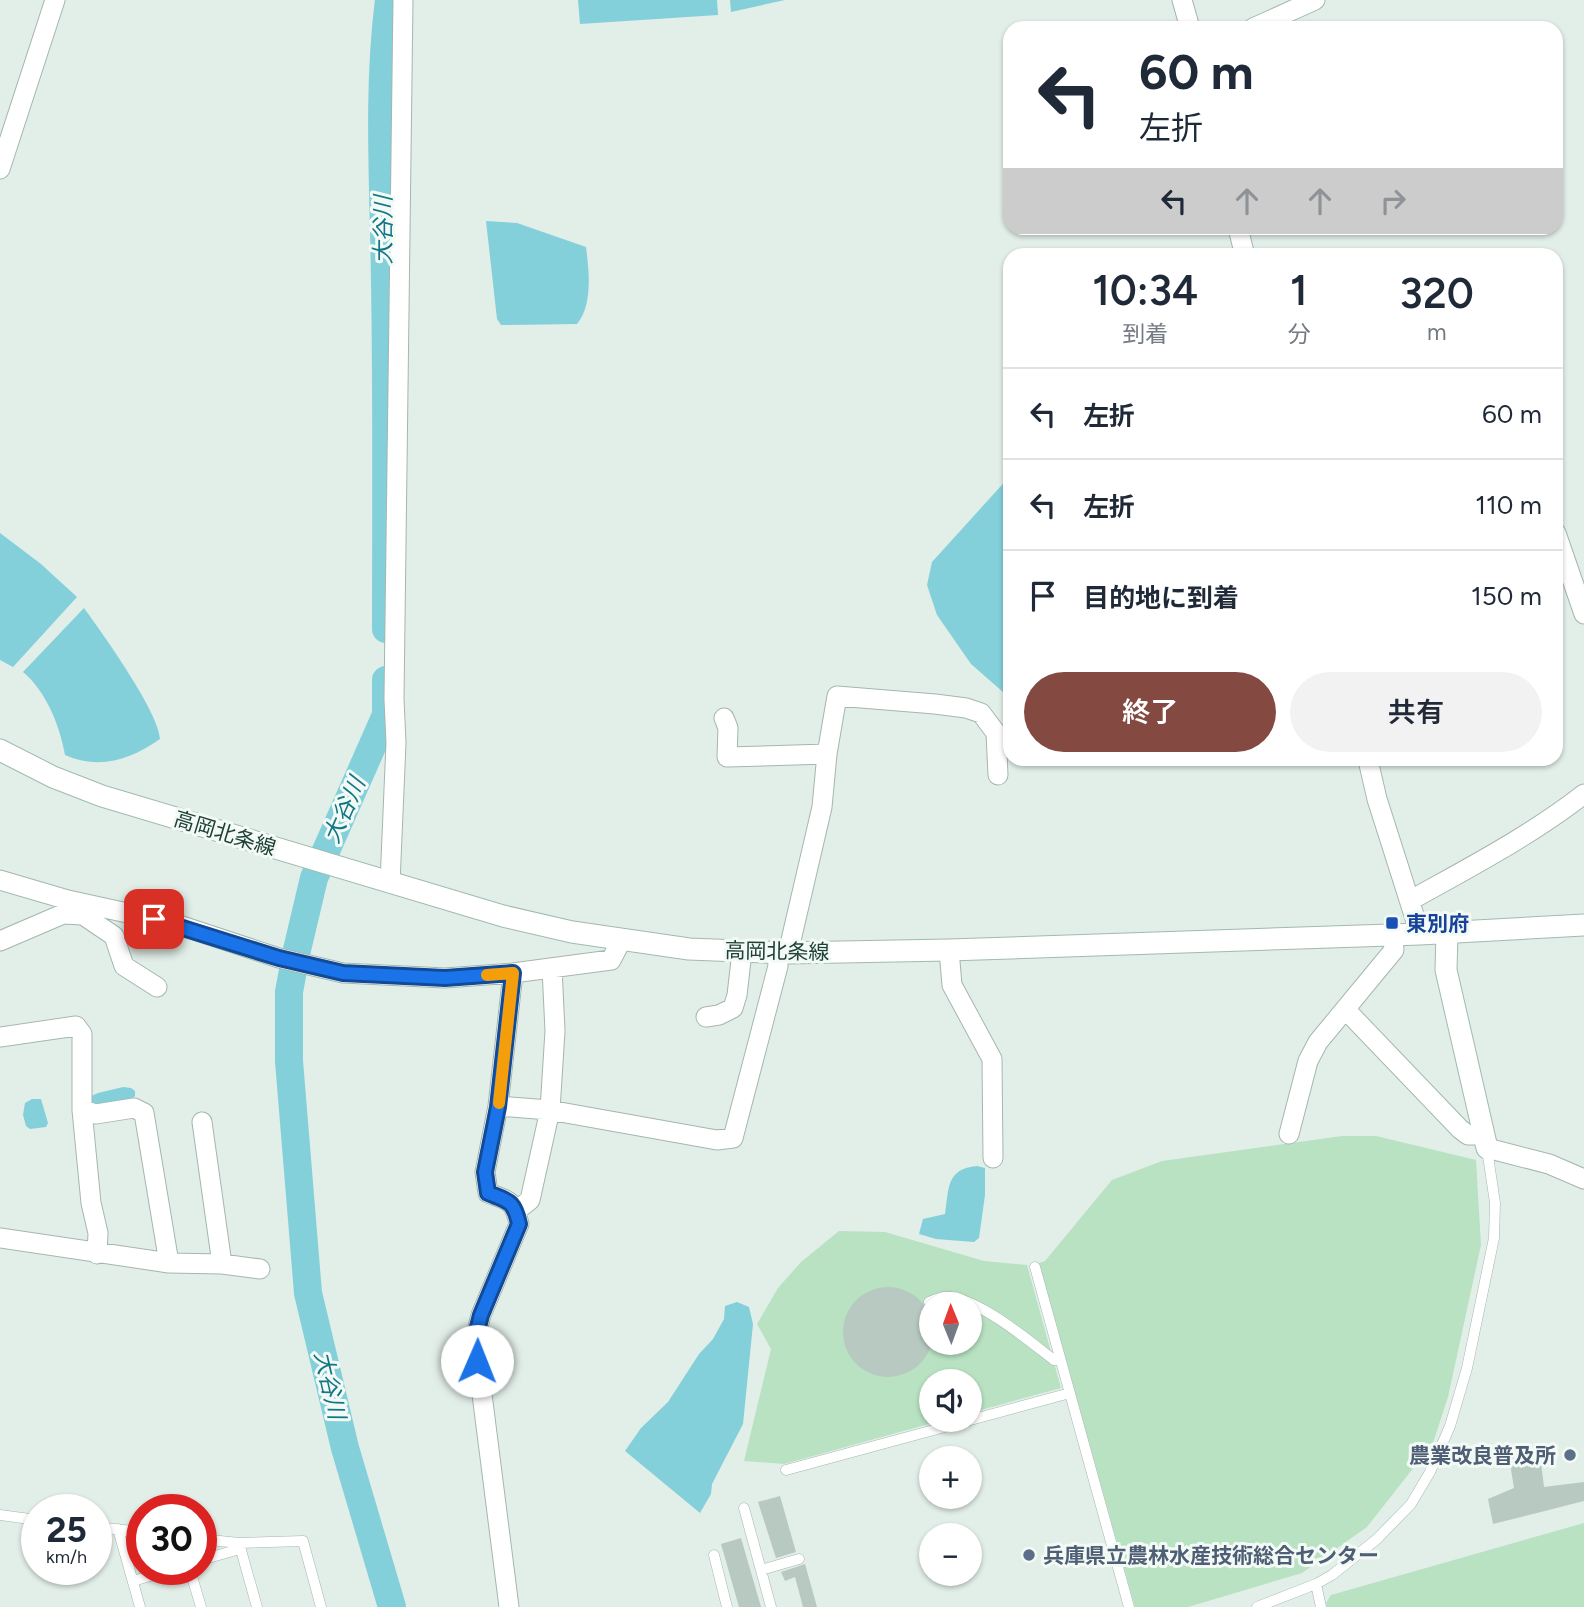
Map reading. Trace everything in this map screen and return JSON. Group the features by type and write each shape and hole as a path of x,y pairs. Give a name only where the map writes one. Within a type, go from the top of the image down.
{"main road":[{"name":"高岡北条線","path":"0,750 53,777 102,796 503,916 621,941 689,949 782,953 949,950 1447,933 1584,925"},
{"path":"1447,933 1446,970 1485,1142"}],"street":[{"path":"0,169 55,0"},
{"path":"390,883 396,743 394,699 403,0"},
{"path":"1182,0 1187,21"},
{"path":"1268,21 1315,0"},
{"path":"1563,574 1584,614"},
{"path":"498,1107 550,1110 693,1137 733,1139 821,807 836,696 935,704 981,713 996,733 998,775"},
{"path":"724,718 728,727 727,757 827,754"},
{"path":"1369,766 1377,799 1420,934"},
{"path":"1411,900 1520,839 1584,794"},
{"path":"0,880 83,915 114,936 124,965 157,987"},
{"path":"0,941 66,907 173,923 279,958 343,973 445,978 513,973 611,960 621,941"},
{"path":"1289,1134 1308,1061 1318,1042 1394,950 1393,935"},
{"path":"949,950 952,985 992,1059 993,1158"},
{"path":"706,1017 719,1015 733,1008 742,952"},
{"path":"516,1211 530,1200 550,1110 555,1031 552,968"},
{"path":"509,1607 475,1339 481,1315 519,1224 511,1202 488,1193 485,1172 498,1107 513,973"},
{"path":"1345,1009 1468,1135 1584,1179"},
{"path":"0,1037 76,1026 82,1034 82,1110 91,1203 98,1233 97,1254"},
{"path":"82,1110 96,1114 134,1108 144,1113 169,1263"},
{"path":"202,1122 222,1264"},
{"path":"0,1238 169,1263 222,1264 260,1269"}],"lane":[{"path":"1257,1607 1332,1575 1377,1539 1412,1504 1430,1472 1450,1426 1467,1368 1494,1238 1495,1203 1485,1142"},
{"path":"1035,1267 1129,1607"},
{"path":"982,1310 1054,1360 1060,1360"},
{"path":"786,1470 1070,1393"},
{"path":"744,1508 771,1607"},
{"path":"0,1515 21,1518"},
{"path":"112,1528 126,1530"},
{"path":"118,1529 126,1557"},
{"path":"217,1542 240,1546 303,1541 321,1607"},
{"path":"217,1554 240,1546"},
{"path":"240,1546 257,1607"},
{"path":"714,1555 727,1607"},
{"path":"761,1570 799,1559"},
{"path":"1316,1584 1321,1607"},
{"path":"134,1585 141,1607"},
{"path":"194,1585 201,1607"}],"green space":[{"path":"1342,1136 1376,1136 1476,1160 1481,1245 1448,1397 1433,1443 1367,1527 1302,1573 1188,1607 1135,1607 1039,1263 1045,1261 1112,1180 1162,1161"},
{"path":"839,1231 885,1232 984,1261 1027,1265 1061,1388 982,1410 982,1369 919,1369 919,1427 784,1464 744,1461 771,1349 757,1324 778,1288 801,1262"},
{"path":"1584,1523 1584,1607 1327,1607 1326,1603 1331,1595"}],"water":[{"path":"578,0 717,0 718,15 580,24"},
{"path":"730,0 785,0 731,12"},
{"path":"486,221 517,223 586,247 588,297 577,324 501,325 497,319"},
{"path":"1003,484 1003,692 971,664 937,615 927,585 932,562"},
{"path":"0,533 41,564 77,597 13,667 0,660"},
{"path":"84,608 140,692 160,739 126,757 103,762 90,762 65,755 51,710 39,689 23,672"},
{"path":"123,1087 135,1091 135,1096 130,1101 91,1106 89,1097"},
{"path":"32,1099 41,1099 48,1123 46,1127 30,1129 26,1126 23,1115 25,1103"},
{"path":"977,1166 985,1168 985,1195 979,1238 974,1242 936,1239 919,1234 923,1219 945,1214 954,1176 959,1171"},
{"path":"737,1302 749,1307 753,1324 743,1424 700,1513 625,1451 641,1428 668,1402 699,1354 713,1339 724,1319 725,1306"}],"building":[{"path":"888,1287 919,1299 919,1355 926,1355 920,1364 905,1373 888,1377 871,1373 856,1364 847,1349 843,1332 847,1315 856,1300 871,1291"},
{"path":"1539,1447 1544,1487 1584,1482 1584,1501 1493,1524 1488,1499 1514,1488 1509,1457"},
{"path":"780,1496 796,1552 776,1558 758,1502"},
{"path":"741,1538 761,1607 739,1607 721,1544"},
{"path":"805,1564 817,1607 803,1607 795,1577 785,1581 781,1572"}],"waterway":[{"name":"大谷川","path":"386,629 382,106 389,0"},
{"name":"大谷川","path":"386,680 386,715 314,878 289,992 289,1061 308,1293 345,1448 392,1607"}],"slow traffic":[{"path":"487,975 513,973 499,1103"}],"place":[{"name":"東別府","path":"1392,923"},
{"name":"農業改良普及所","path":"1570,1455"},
{"name":"兵庫県立農林水産技術総合センター","path":"1029,1555"}],"route":[{"path":"154,919 279,958 343,973 445,978 513,973 498,1107 485,1172 488,1193 511,1202 519,1224 481,1315 475,1339 477,1361"}]}
